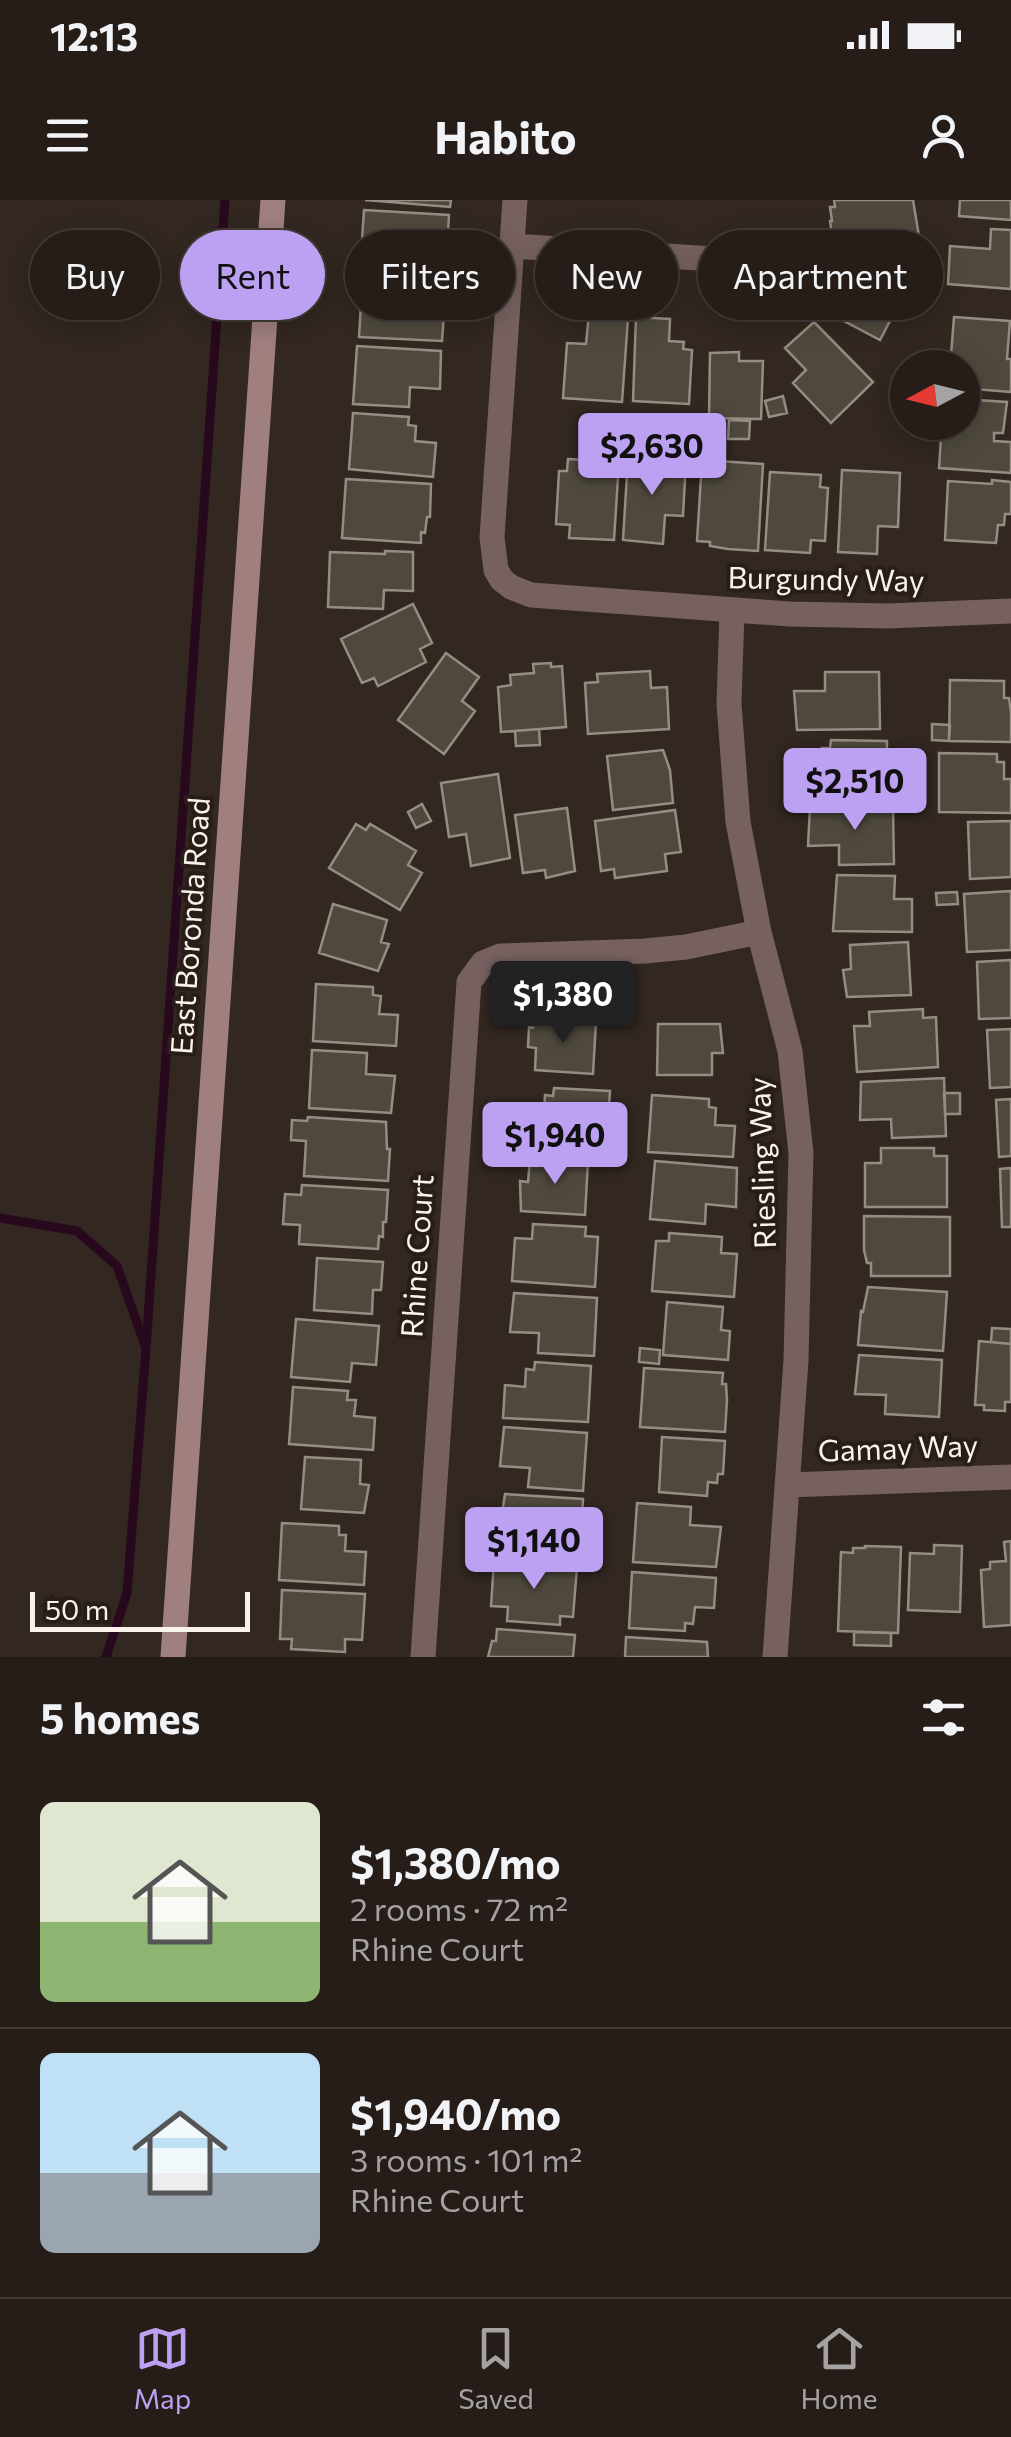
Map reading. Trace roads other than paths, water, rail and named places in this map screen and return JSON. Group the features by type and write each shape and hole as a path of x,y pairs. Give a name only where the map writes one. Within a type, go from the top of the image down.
{"main road":[{"name":"East Boronda Road","path":"173,1657 274,200"}],"street":[{"path":"514,230 516,200"},
{"path":"515,246 698,257"},
{"name":"Burgundy Way","path":"508,320 492,538 496,570 510,587 531,595 732,611 888,616 1011,611"},
{"name":"Riesling Way","path":"732,611 729,704 744,859 790,1050 801,1153 796,1360 775,1657"},
{"name":"Rhine Court","path":"423,1657 469,982 483,963 500,956 645,952 759,932"},
{"name":"Gamay Way","path":"787,1485 1011,1477"}],"waterway":[{"path":"146,1348 225,200"},
{"path":"0,1218 77,1231 117,1266 146,1348 127,1593 106,1657"}]}
